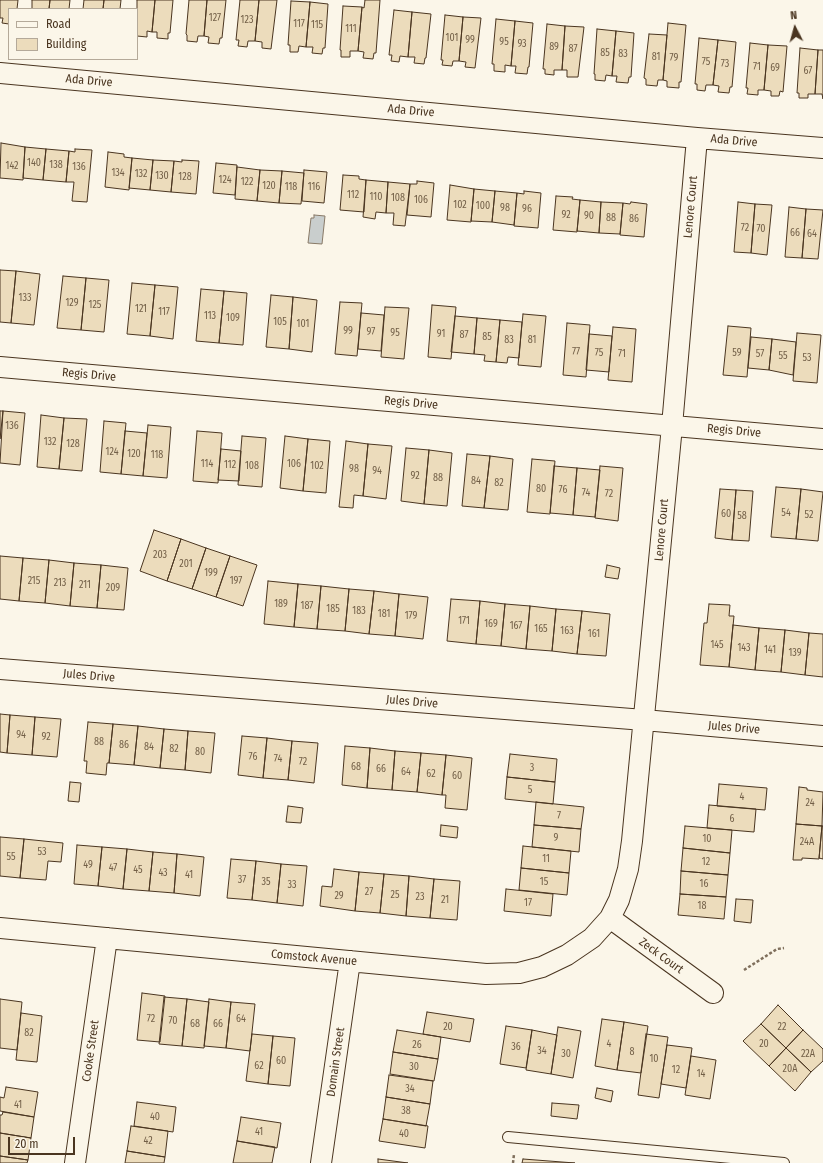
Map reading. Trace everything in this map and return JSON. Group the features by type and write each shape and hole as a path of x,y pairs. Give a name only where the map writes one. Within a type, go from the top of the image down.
{"street":[{"name":"Ada Drive","path":"0,73 697,138 823,148"},
{"name":"Lenore Court","path":"610,918 619,900 628,869 672,426 697,138"},
{"name":"Regis Drive","path":"0,367 823,439"},
{"name":"Jules Drive","path":"0,669 644,720 823,736"},
{"name":"Comstock Avenue","path":"0,928 486,974 518,972 542,967 567,955 592,938 610,918"},
{"name":"Zeck Court","path":"610,918 713,993"},
{"name":"Cooke Street","path":"75,1163 106,938"},
{"name":"Domain Street","path":"321,1163 350,962"}],"lane":[{"path":"508,1137 784,1163"}],"path":[{"path":"744,970 777,949 784,948"},
{"path":"513,1163 514,1154"}],"shaded area":[{"path":"314,215 325,216 322,244 308,243 311,218 314,218"}],"building":[{"path":"0,0 18,0 17,8 8,8 8,24 2,23 3,18 0,18"},
{"path":"32,0 50,0 49,8 32,8"},
{"path":"50,0 70,0 69,8 49,8"},
{"path":"84,0 104,0 103,8 83,8"},
{"path":"104,0 121,0 120,8 103,8"},
{"path":"137,0 155,0 152,32 147,31 147,37 138,36"},
{"path":"155,0 173,0 170,33 168,33 168,39 157,38 157,32 152,32"},
{"path":"189,0 207,0 204,36 198,36 197,42 187,41 186,34"},
{"path":"207,0 226,0 222,38 220,38 219,44 208,43 209,37 204,36"},
{"path":"240,0 259,0 255,41 248,41 247,47 238,46 239,40 236,40"},
{"path":"259,0 277,0 271,49 262,48 262,42 255,41"},
{"path":"365,0 380,0 376,53 374,53 373,59 363,58 364,52 358,51 362,7 364,8"},
{"path":"291,1 310,2 306,47 299,46 298,52 290,52 290,45 288,45"},
{"path":"310,2 328,4 325,48 323,48 322,54 312,53 313,47 306,47"},
{"path":"343,6 362,7 358,51 350,51 350,57 341,57 340,50"},
{"path":"394,10 412,12 408,57 400,56 399,62 391,61 392,55 389,55"},
{"path":"412,12 431,14 424,64 414,63 415,57 408,57"},
{"path":"445,15 463,17 459,61 453,61 452,66 442,65 443,60 441,60"},
{"path":"463,17 481,18 475,68 465,67 466,62 459,61"},
{"path":"496,19 515,21 511,66 505,65 505,72 494,71 494,64 492,64"},
{"path":"515,21 533,23 527,74 515,73 516,66 511,66"},
{"path":"668,23 686,25 681,82 679,82 679,88 667,87 667,81 663,80"},
{"path":"547,24 565,26 562,70 554,70 554,75 545,74 545,69 543,69"},
{"path":"565,26 584,27 578,77 567,77 567,70 562,70"},
{"path":"597,29 616,31 612,76 606,75 605,81 595,80 594,74"},
{"path":"616,31 634,33 631,77 629,77 628,83 616,82 617,76 612,76"},
{"path":"649,34 667,35 663,80 658,80 657,86 646,85 646,79 644,78"},
{"path":"699,38 718,40 713,85 706,85 705,91 697,90 697,84 695,84"},
{"path":"718,40 736,42 732,87 730,87 729,93 718,92 719,86 713,85"},
{"path":"750,43 768,45 764,90 758,90 758,95 747,94 748,88 746,88"},
{"path":"768,45 787,46 783,92 780,91 779,96 771,96 771,91 764,90"},
{"path":"800,48 818,50 815,94 808,94 808,98 799,98 799,93 797,93"},
{"path":"818,50 823,50 823,99 822,94 815,94"},
{"path":"1,143 25,147 23,180 0,178"},
{"path":"25,147 46,149 43,180 23,178"},
{"path":"46,149 69,151 66,182 43,180"},
{"path":"75,149 92,150 87,202 72,201 74,182 66,182 69,151 75,152"},
{"path":"108,152 124,154 124,157 132,158 129,190 105,187"},
{"path":"132,158 153,160 150,190 129,188"},
{"path":"153,160 174,161 171,192 150,190"},
{"path":"182,160 199,161 196,194 171,192 174,161 182,162"},
{"path":"216,163 237,165 235,195 213,193"},
{"path":"237,167 260,170 257,201 235,199"},
{"path":"260,170 282,171 279,203 257,201"},
{"path":"304,170 327,172 324,203 302,201"},
{"path":"282,171 304,173 301,204 279,203"},
{"path":"343,175 359,176 359,179 366,180 364,212 340,210"},
{"path":"366,180 388,182 386,213 376,212 375,219 363,217"},
{"path":"417,181 434,183 431,217 407,215 410,184 417,184"},
{"path":"388,182 410,184 405,226 393,225 394,213 386,213"},
{"path":"450,185 474,189 471,222 447,220"},
{"path":"474,189 495,191 492,222 471,221"},
{"path":"495,191 517,193 514,225 492,222"},
{"path":"524,191 541,193 538,228 514,226 517,193 524,194"},
{"path":"556,196 573,197 572,199 580,200 577,232 553,230"},
{"path":"580,200 601,202 599,233 577,231"},
{"path":"601,202 623,203 620,234 599,233"},
{"path":"631,202 647,204 644,237 620,235 623,203 630,204"},
{"path":"738,202 755,204 751,253 734,252"},
{"path":"755,204 772,205 767,255 751,253"},
{"path":"789,207 806,209 802,258 785,257"},
{"path":"806,209 823,210 818,259 802,258"},
{"path":"0,270 16,271 11,323 0,322"},
{"path":"16,271 40,274 34,325 11,323"},
{"path":"63,276 86,278 81,330 57,328"},
{"path":"86,278 109,280 104,332 81,330"},
{"path":"132,283 155,285 150,336 127,334"},
{"path":"155,285 178,287 173,339 150,336"},
{"path":"201,289 224,291 219,343 196,341"},
{"path":"224,291 247,293 243,345 219,343"},
{"path":"271,295 293,297 289,349 266,347"},
{"path":"293,297 317,300 312,352 289,349"},
{"path":"340,302 362,303 357,356 335,354"},
{"path":"432,305 456,307 451,359 428,357"},
{"path":"385,307 409,308 404,359 381,357"},
{"path":"361,313 384,315 381,351 358,349"},
{"path":"523,314 546,316 541,367 518,365"},
{"path":"455,316 477,318 474,354 451,352"},
{"path":"477,318 500,320 496,362 484,361 485,355 474,354"},
{"path":"500,320 522,322 519,358 508,357 507,363 496,362"},
{"path":"567,323 590,325 586,377 563,375"},
{"path":"728,326 751,328 747,377 723,375"},
{"path":"613,327 636,329 632,382 608,380"},
{"path":"797,333 821,335 817,383 793,381"},
{"path":"589,334 612,336 609,372 586,370"},
{"path":"751,337 772,339 769,370 748,368"},
{"path":"772,339 796,342 793,375 769,370"},
{"path":"0,411 3,411 0,439"},
{"path":"3,411 25,413 20,465 0,463"},
{"path":"41,415 64,418 59,469 37,467"},
{"path":"64,418 87,419 82,471 59,469"},
{"path":"104,421 126,423 121,474 100,472"},
{"path":"148,425 171,427 167,478 143,476"},
{"path":"125,431 147,433 143,476 121,474"},
{"path":"197,431 222,433 218,483 193,481"},
{"path":"242,436 266,438 262,487 238,485"},
{"path":"285,436 308,439 303,491 280,488"},
{"path":"308,439 330,441 326,493 303,491"},
{"path":"346,441 368,444 363,496 354,495 353,508 339,507"},
{"path":"368,444 392,446 386,499 363,496"},
{"path":"406,448 429,450 424,504 401,501"},
{"path":"221,449 241,451 239,481 218,480"},
{"path":"429,450 452,453 447,506 424,504"},
{"path":"467,454 490,456 484,508 462,506"},
{"path":"490,456 513,459 508,510 484,508"},
{"path":"532,459 555,461 550,514 527,512"},
{"path":"554,466 577,468 573,515 550,513"},
{"path":"600,466 623,468 618,521 595,518"},
{"path":"577,468 600,470 595,517 573,515"},
{"path":"776,487 801,489 796,539 771,537"},
{"path":"720,489 736,490 732,540 715,538"},
{"path":"801,489 823,492 818,541 796,539"},
{"path":"736,490 753,491 749,541 732,540"},
{"path":"154,530 181,539 167,581 140,571"},
{"path":"181,539 206,548 192,589 167,581"},
{"path":"206,548 230,556 216,597 192,589"},
{"path":"0,556 23,558 19,601 0,599"},
{"path":"230,556 257,565 243,606 216,597"},
{"path":"23,558 49,560 45,603 19,601"},
{"path":"49,560 74,563 70,606 45,603"},
{"path":"74,563 101,565 97,608 70,606"},
{"path":"101,565 128,568 124,610 97,608"},
{"path":"607,565 620,568 618,579 605,577"},
{"path":"268,581 298,584 294,627 264,624"},
{"path":"298,584 321,586 317,629 294,627"},
{"path":"321,586 349,589 345,631 317,629"},
{"path":"349,589 374,591 369,634 345,631"},
{"path":"374,591 399,594 395,636 369,634"},
{"path":"399,594 428,597 423,639 395,636"},
{"path":"451,599 480,601 476,644 447,641"},
{"path":"480,601 505,604 501,646 476,644"},
{"path":"505,604 530,606 526,649 501,646"},
{"path":"709,604 730,605 729,616 734,616 729,667 700,665 704,623 707,623"},
{"path":"530,606 556,609 552,651 526,649"},
{"path":"556,609 582,611 577,654 552,651"},
{"path":"582,611 610,614 606,656 577,654"},
{"path":"733,625 759,628 755,670 729,667"},
{"path":"759,628 785,630 781,672 755,670"},
{"path":"785,630 809,633 805,675 781,672"},
{"path":"809,633 823,634 823,677 805,675"},
{"path":"0,714 10,715 7,753 0,752"},
{"path":"10,715 35,717 32,755 7,753"},
{"path":"35,717 61,719 57,757 32,755"},
{"path":"88,722 113,724 109,763 107,763 106,775 86,773 87,761 84,761"},
{"path":"113,724 138,726 134,765 109,763"},
{"path":"138,726 164,729 160,768 134,765"},
{"path":"164,729 188,731 185,770 160,768"},
{"path":"188,731 215,733 211,773 185,770"},
{"path":"242,736 267,738 263,778 238,775"},
{"path":"267,738 292,741 288,780 263,778"},
{"path":"292,741 318,743 314,783 288,780"},
{"path":"345,746 370,748 367,788 342,785"},
{"path":"370,748 395,751 392,790 367,788"},
{"path":"395,751 421,753 417,792 392,790"},
{"path":"421,753 446,755 442,795 417,792"},
{"path":"510,754 557,759 555,782 507,777"},
{"path":"446,755 472,758 467,810 445,808 446,795 442,795"},
{"path":"507,777 555,782 553,804 505,799"},
{"path":"70,782 81,783 79,802 68,801"},
{"path":"719,784 767,788 765,810 717,806"},
{"path":"799,787 807,788 807,790 823,792 822,826 796,824"},
{"path":"536,802 584,807 581,829 534,825"},
{"path":"709,805 756,809 754,832 707,828"},
{"path":"288,806 303,808 301,823 286,822"},
{"path":"796,824 822,826 819,859 802,858 802,860 793,860"},
{"path":"441,825 458,827 457,838 440,836"},
{"path":"534,825 581,829 579,852 532,847"},
{"path":"685,826 732,830 730,853 683,848"},
{"path":"823,826 823,859 819,858"},
{"path":"0,837 24,839 20,878 0,876"},
{"path":"24,839 63,843 61,862 48,861 46,880 20,878"},
{"path":"77,845 102,847 98,886 74,884"},
{"path":"523,846 571,851 569,873 521,868"},
{"path":"102,847 127,849 123,889 98,886"},
{"path":"683,848 730,853 728,875 681,871"},
{"path":"127,849 153,852 149,891 123,889"},
{"path":"153,852 177,854 174,893 149,891"},
{"path":"177,854 204,857 200,896 174,893"},
{"path":"231,859 256,861 252,900 227,898"},
{"path":"256,861 281,864 277,903 252,900"},
{"path":"281,864 307,866 303,906 277,903"},
{"path":"521,868 569,873 567,895 519,890"},
{"path":"334,869 359,872 355,911 320,906 322,886 332,887"},
{"path":"681,871 728,875 726,897 680,894"},
{"path":"359,872 384,874 380,913 355,911"},
{"path":"384,874 409,876 406,916 380,913"},
{"path":"409,876 434,879 430,918 406,916"},
{"path":"434,879 460,881 457,920 430,918"},
{"path":"506,889 553,894 551,916 504,911"},
{"path":"680,894 726,897 724,919 678,915"},
{"path":"736,899 753,900 751,923 734,921"},
{"path":"142,993 165,996 160,1042 137,1040"},
{"path":"164,997 187,999 182,1046 159,1044"},
{"path":"0,999 22,1002 17,1050 0,1048"},
{"path":"187,999 209,1002 204,1048 182,1046"},
{"path":"209,999 231,1002 226,1048 204,1046"},
{"path":"231,1002 255,1004 250,1051 226,1048"},
{"path":"778,1005 803,1030 786,1048 761,1024"},
{"path":"427,1012 474,1019 470,1042 423,1034"},
{"path":"21,1013 42,1016 37,1062 16,1060"},
{"path":"602,1019 624,1022 617,1070 595,1066"},
{"path":"624,1022 648,1026 641,1073 617,1070"},
{"path":"761,1024 786,1048 769,1066 743,1041"},
{"path":"506,1026 532,1030 526,1068 500,1064"},
{"path":"558,1027 581,1031 573,1078 551,1074"},
{"path":"397,1030 441,1037 438,1059 393,1052"},
{"path":"532,1030 557,1035 551,1074 526,1070"},
{"path":"803,1030 823,1049 823,1061 811,1072 786,1048"},
{"path":"252,1034 273,1036 268,1084 246,1081"},
{"path":"646,1034 668,1037 659,1098 638,1095"},
{"path":"273,1036 295,1038 290,1086 268,1084"},
{"path":"667,1045 692,1048 686,1088 661,1084"},
{"path":"786,1048 811,1072 795,1091 769,1066"},
{"path":"393,1052 438,1059 434,1081 390,1074"},
{"path":"691,1056 716,1060 710,1099 685,1095"},
{"path":"389,1075 433,1081 430,1104 386,1097"},
{"path":"6,1087 38,1092 34,1117 0,1111 0,1097 4,1098"},
{"path":"597,1088 613,1091 611,1102 595,1098"},
{"path":"386,1097 430,1104 426,1126 383,1119"},
{"path":"137,1102 176,1107 173,1132 134,1126"},
{"path":"552,1103 579,1105 577,1119 551,1116"},
{"path":"3,1112 34,1117 31,1138 0,1133 0,1115 2,1115"},
{"path":"241,1117 281,1123 277,1148 237,1141"},
{"path":"383,1119 428,1126 425,1148 379,1141"},
{"path":"131,1126 168,1131 165,1157 127,1151"},
{"path":"0,1133 31,1138 28,1160 0,1156"},
{"path":"237,1141 275,1147 272,1163 233,1163"},
{"path":"127,1151 165,1157 164,1163 125,1163"},
{"path":"0,1156 28,1160 27,1163 0,1163"},
{"path":"378,1159 408,1163 378,1163"},
{"path":"523,1159 575,1163 522,1163"}]}
